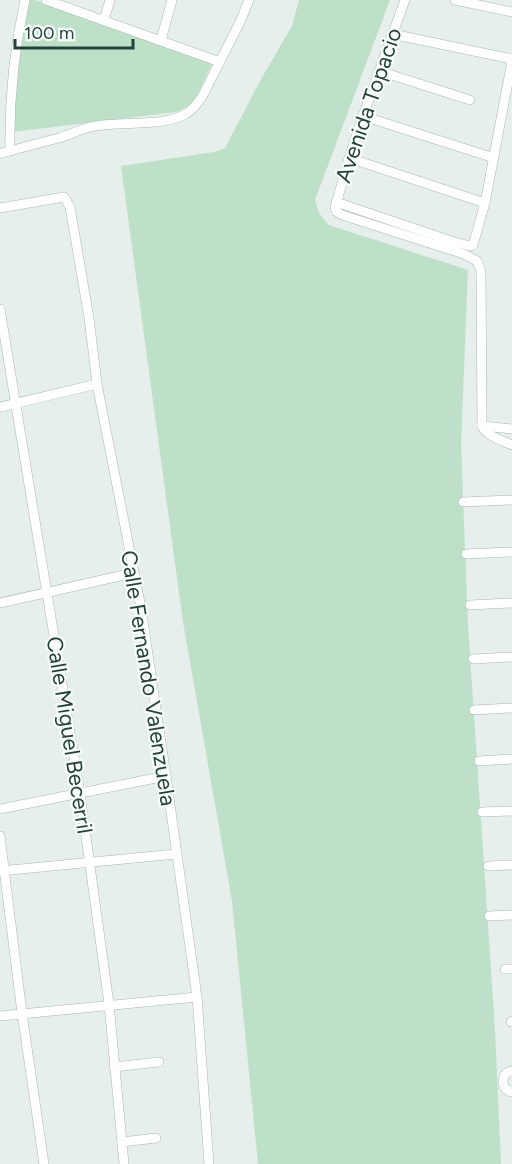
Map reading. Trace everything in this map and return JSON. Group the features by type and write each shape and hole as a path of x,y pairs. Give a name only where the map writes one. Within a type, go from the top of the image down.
{"street":[{"path":"10,151 13,71 24,0"},
{"path":"46,0 220,62"},
{"path":"104,20 110,0"},
{"path":"162,40 172,0"},
{"path":"0,154 101,125 154,122 187,113 195,107 220,62 249,0"},
{"name":"Avenida Topacio","path":"336,207 363,116 405,0"},
{"path":"455,0 512,12"},
{"path":"336,207 454,242 470,246 475,243 485,203 512,60 392,34"},
{"path":"379,71 470,100"},
{"path":"363,116 494,158"},
{"path":"349,158 485,203"},
{"name":"Calle Fernando Valenzuela","path":"0,208 64,196 70,207 89,318 97,384 142,619 166,776 197,997 210,1164"},
{"path":"336,207 342,215 477,261 481,271 482,426 484,431 512,445"},
{"name":"Calle Miguel Becerril","path":"0,309 80,793 109,1004 124,1164"},
{"path":"0,407 97,384"},
{"path":"482,426 512,429"},
{"path":"463,502 512,500"},
{"path":"466,554 512,552"},
{"path":"0,603 133,573"},
{"path":"470,604 512,603"},
{"path":"474,659 512,657"},
{"path":"474,710 512,708"},
{"path":"479,760 512,759"},
{"path":"0,809 166,776"},
{"path":"482,812 512,810"},
{"path":"0,836 44,1164"},
{"path":"3,870 176,855"},
{"path":"488,866 512,865"},
{"path":"489,916 512,915"},
{"path":"0,1016 197,997"},
{"path":"114,1067 159,1062"},
{"path":"512,1071 505,1073 503,1082 505,1089 512,1092"},
{"path":"122,1142 156,1138"}],"green space":[{"path":"28,0 35,0 213,61 194,103 177,112 12,132 17,60"},
{"path":"299,0 390,0 315,200 319,213 329,225 468,270 461,444 468,625 495,1030 501,1164 258,1164 232,901 183,622 121,166 214,152 225,148 292,26"}]}
